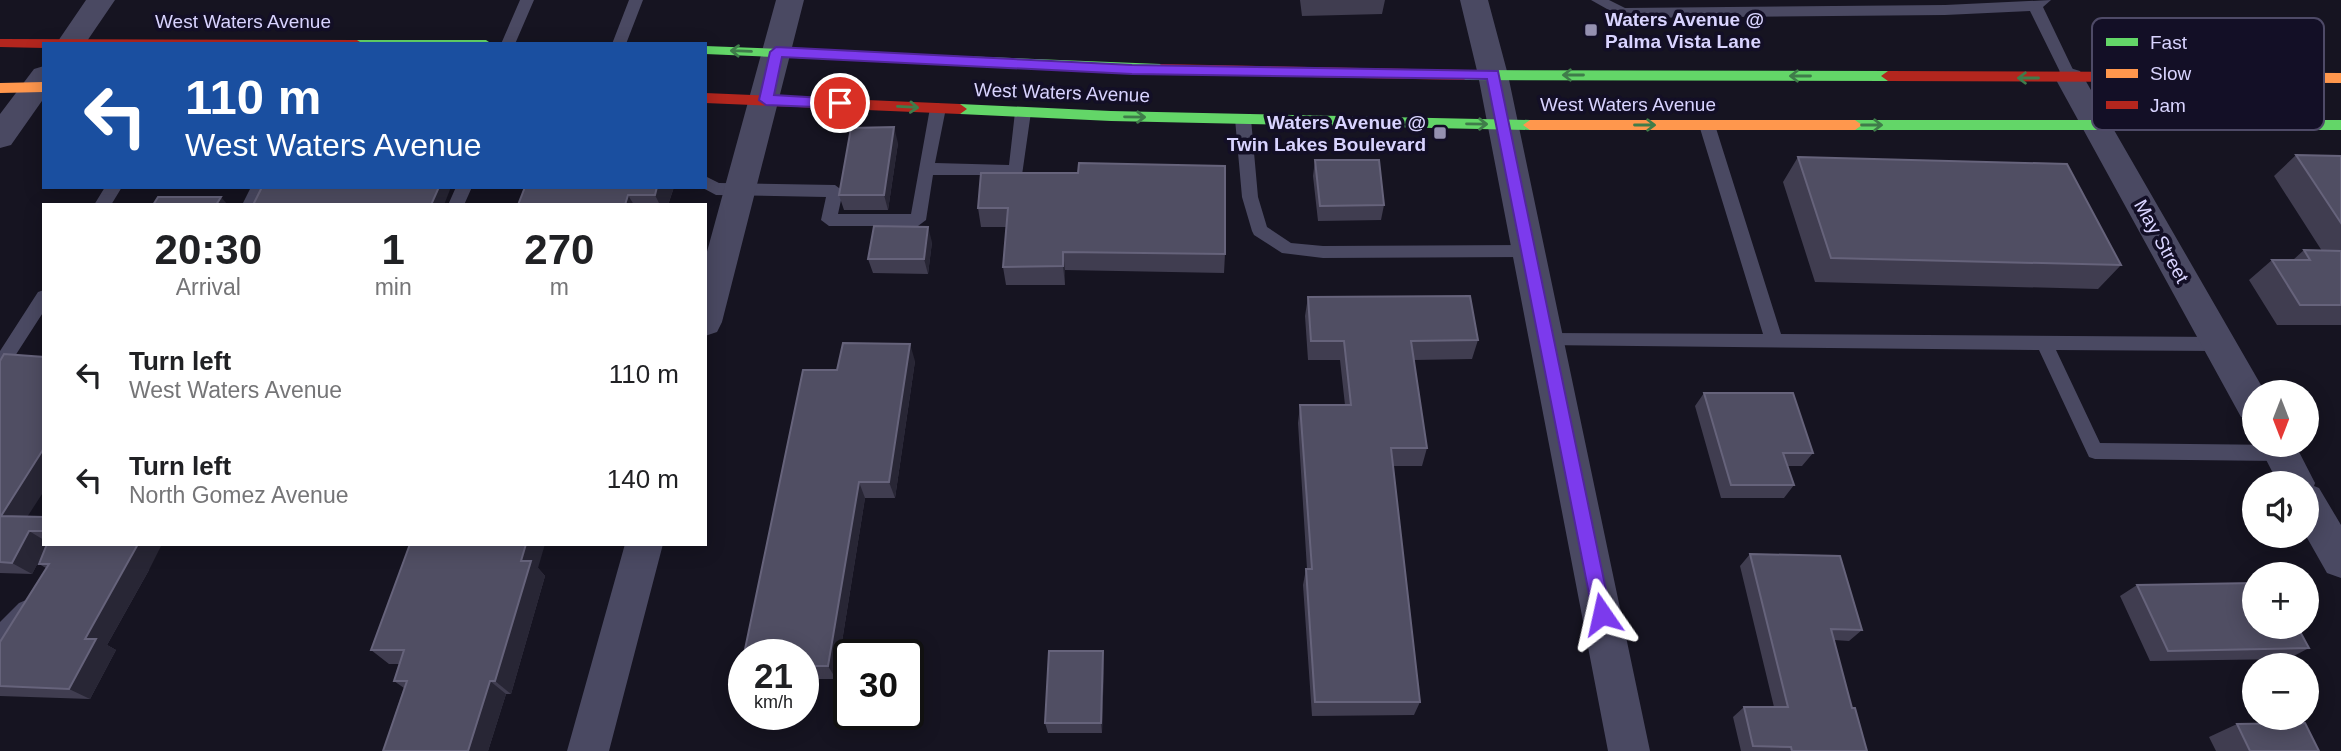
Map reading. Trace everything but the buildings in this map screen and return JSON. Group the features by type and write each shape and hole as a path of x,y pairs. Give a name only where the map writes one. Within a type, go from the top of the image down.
{"main road":[{"name":"West Waters Avenue","path":"0,43 42,43"},
{"name":"West Waters Avenue","path":"707,50 1132,69 1493,75 2092,78"},
{"path":"0,88 41,84"},
{"name":"West Waters Avenue","path":"707,98 1023,112 1503,125 2092,125"}],"street":[{"path":"71,42 101,0"},
{"path":"707,315 766,100 790,0"},
{"path":"1474,0 1493,75 1629,751"},
{"name":"May Street","path":"2070,78 2092,116"},
{"path":"0,137 41,84"},
{"name":"May Street","path":"2100,130 2242,383"},
{"path":"2319,523 2341,561"},
{"path":"588,751 643,546"}],"lane":[{"path":"509,42 527,0"},
{"path":"620,42 636,0"},
{"path":"1598,0 1623,13 1827,11 2040,3 2070,78"},
{"path":"1805,0 1827,11"},
{"path":"707,183 716,190 835,191 829,220 918,220 938,108"},
{"path":"926,169 1016,171 1023,112"},
{"path":"1242,119 1250,197 1260,231 1289,248 1323,252 1529,251"},
{"path":"1707,125 1774,341"},
{"path":"0,365 42,300"},
{"path":"1547,340 2220,344"},
{"path":"2044,343 2095,451 2284,460"},
{"path":"0,636 27,608 38,587"}],"traffic: fast":[{"path":"707,50 1161,69"},
{"path":"1464,75 1888,76"},
{"path":"960,109 1111,116 1530,125"},
{"path":"1855,125 2092,125"},
{"path":"2324,125 2341,125"}],"traffic: slow":[{"path":"2324,78 2341,78"},
{"path":"0,88 42,87"},
{"path":"1530,125 1855,125"}],"traffic: jam":[{"path":"0,43 42,43"},
{"path":"1161,69 1464,75"},
{"path":"1888,76 2092,77"},
{"path":"707,98 960,109"}],"place":[{"name":"Waters Avenue @ Palma Vista Lane","path":"1591,30"},
{"name":"Waters Avenue @ Twin Lakes Boulevard","path":"1440,133"}],"route":[{"path":"840,103 766,100 776,52 1132,69 1493,75 1602,614"}]}
